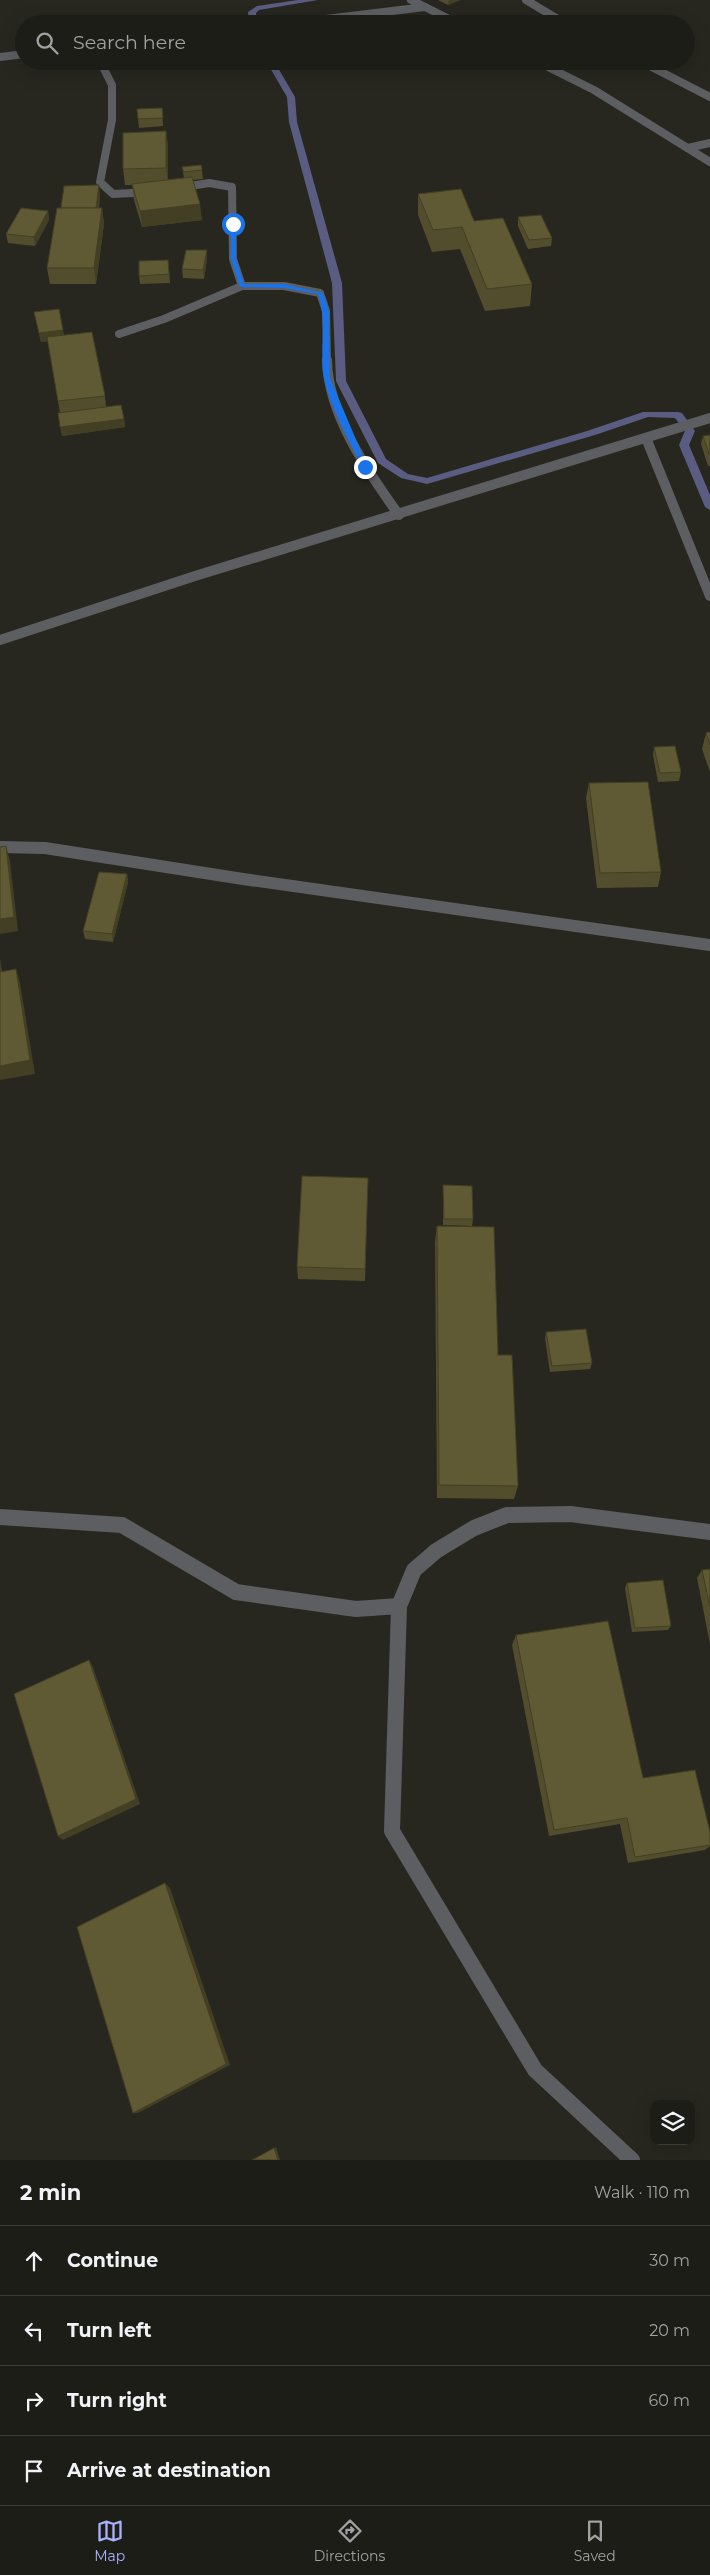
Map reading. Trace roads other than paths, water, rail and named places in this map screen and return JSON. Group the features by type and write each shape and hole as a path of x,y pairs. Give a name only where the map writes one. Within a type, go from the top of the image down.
{"street":[{"path":"411,0 441,15"},
{"path":"526,0 551,15"},
{"path":"359,15 425,7"},
{"path":"0,57 15,55"},
{"path":"104,70 112,85 112,120 100,182 113,194 137,195 164,190"},
{"path":"554,70 594,90 710,162"},
{"path":"658,70 710,97"},
{"path":"688,148 710,144"},
{"path":"173,189 209,183 232,187 233,259 242,286"},
{"path":"119,334 164,319 242,286 284,286 320,293 326,311 327,378 343,422 365,467 399,515"},
{"path":"0,640 195,576 399,515 710,418"},
{"path":"646,438 710,596"},
{"path":"0,847 45,848 243,879 710,945"},
{"path":"632,2160 535,2070 392,1831 399,1606 414,1570 436,1551 474,1528 507,1515 570,1514 710,1532"},
{"path":"0,1517 122,1525 236,1592 356,1609 399,1606"}],"waterway":[{"path":"252,15 252,12 257,8 314,0"},
{"path":"275,70 291,97 293,122 337,283 341,381 382,461 405,476 427,481 591,433 647,414 678,415 690,431 684,445 710,507"}]}
